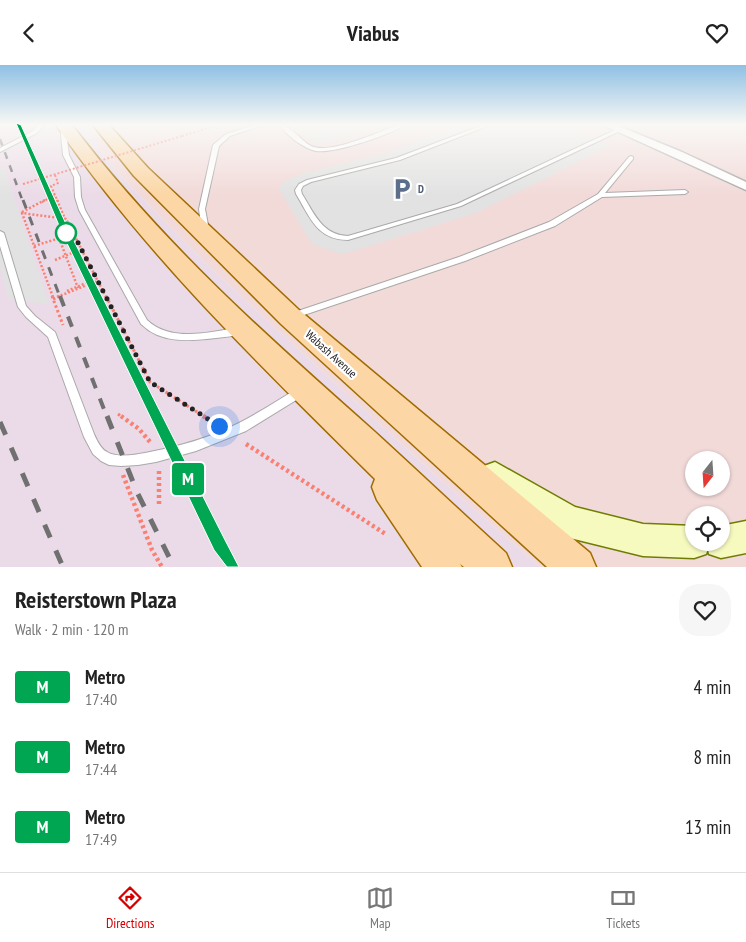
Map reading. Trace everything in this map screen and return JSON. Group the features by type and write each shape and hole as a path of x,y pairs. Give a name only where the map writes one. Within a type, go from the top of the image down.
{"main road":[{"path":"80,148 108,186 170,256 243,331 492,567"},
{"name":"Wabash Avenue","path":"120,148 140,173 290,317 576,567"},
{"path":"374,392 517,492 570,522 643,540 685,542"},
{"path":"344,426 433,547 442,567"},
{"path":"730,541 746,537"}],"street":[{"path":"663,148 746,186"}],"lane":[{"path":"65,148 66,155 77,177 78,197 82,210 144,322 155,332 165,335 208,335 243,331"},
{"path":"206,238 202,209 215,148"},
{"path":"312,148 316,150 337,148"},
{"path":"426,148 398,159 309,181 301,185 298,190 299,194 325,233 338,239 348,238 459,205 580,148"},
{"path":"290,317 462,259 552,224 600,195 632,158"},
{"path":"600,195 685,192"},
{"path":"0,233 22,307 27,315 52,335 89,437 96,450 107,459 118,461 149,458 224,436 243,427 304,390"}],"path":[{"path":"23,184 141,148"},
{"path":"55,175 58,183 51,185 66,219 150,382 219,426"},
{"path":"22,213 55,195"},
{"path":"22,213 66,219"},
{"path":"22,213 63,326"},
{"path":"34,246 73,233"},
{"path":"58,238 78,287"},
{"path":"54,260 72,253"},
{"path":"67,291 98,281"},
{"path":"53,299 86,283"},
{"path":"118,414 139,429 152,443"},
{"path":"246,444 391,538"},
{"path":"118,461 152,550 162,567"},
{"path":"159,467 159,505"}],"shaded area":[{"path":"0,148 99,148 117,172 206,264 432,472 540,567 0,567"},
{"path":"99,148 746,148 746,567 540,567 432,472 206,264 117,172"},
{"name":"D","path":"397,148 605,148 476,213 347,253 338,253 314,245 279,187 284,182 300,174"},
{"path":"0,167 4,167 49,304 9,300 0,267"}],"railway":[{"path":"3,148 23,202"},
{"path":"28,148 52,202"},
{"path":"23,200 60,297"},
{"path":"52,200 98,297"},
{"path":"60,296 107,417"},
{"path":"97,296 157,417"},
{"path":"107,416 137,492 174,567"},
{"path":"156,416 232,567"},
{"path":"0,422 63,567"}],"metro line":[{"name":"M","path":"29,148 67,235 232,567"}],"place":[{"name":"D","path":"402,189"}],"route":[{"path":"66,233 73,233 150,382 219,426"}]}
